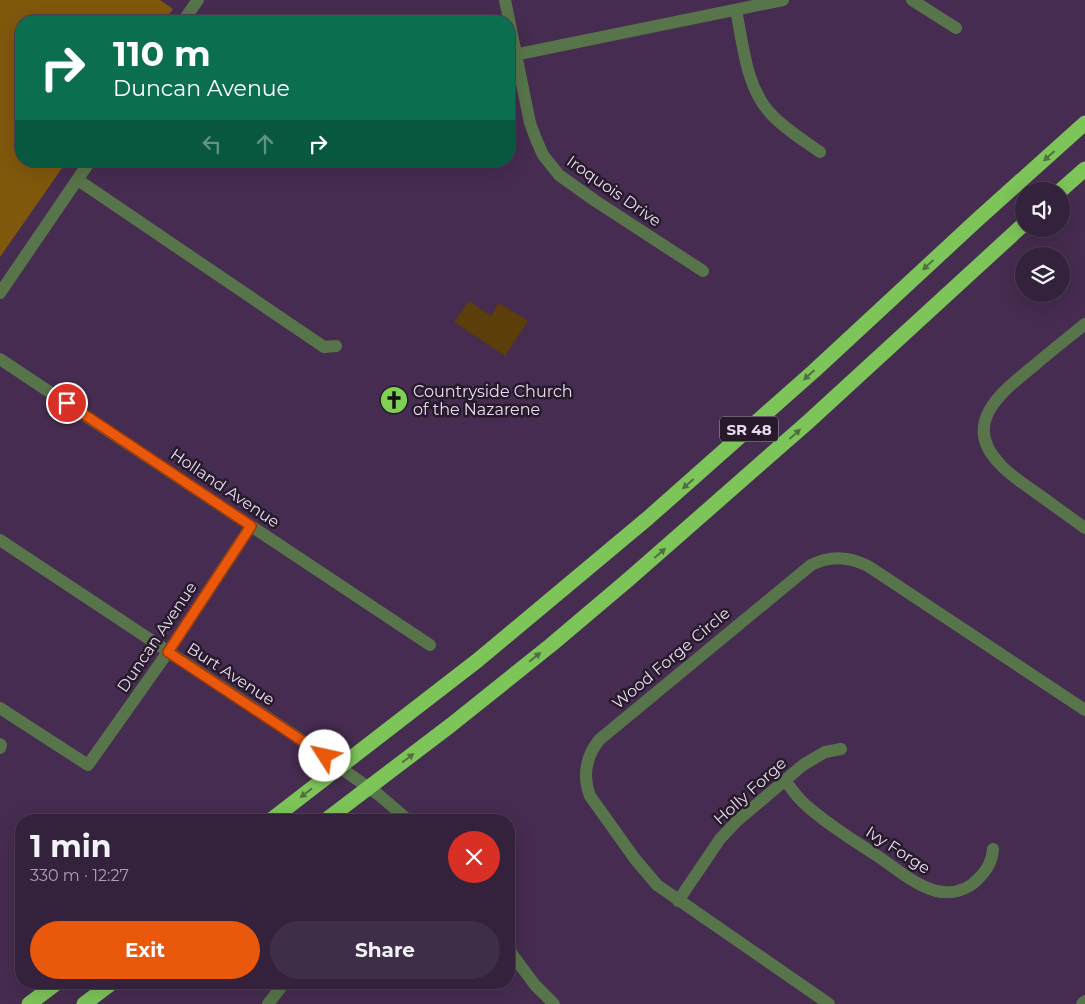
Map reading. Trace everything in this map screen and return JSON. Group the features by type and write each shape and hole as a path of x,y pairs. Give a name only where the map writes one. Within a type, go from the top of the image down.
{"highway":[{"name":"SR 48","path":"279,814 492,648 648,518 792,391 970,226 1085,123"},
{"path":"1070,182 1085,169"},
{"name":"SR 48","path":"334,814 481,700 629,579 808,422 1015,232"},
{"path":"29,1004 49,989"},
{"path":"84,1004 104,989"}],"street":[{"path":"187,15 198,0"},
{"name":"Iroquois Drive","path":"505,0 507,15"},
{"path":"515,54 783,0"},
{"path":"912,0 956,28"},
{"path":"736,10 752,82 765,107 784,126 820,152"},
{"name":"Iroquois Drive","path":"515,66 530,123 536,140 548,162 560,174 594,200 702,271"},
{"path":"0,293 86,167"},
{"path":"78,180 324,347 336,346"},
{"path":"1085,324 1006,389 990,409 984,425 984,434 989,450 999,464 1085,528"},
{"name":"Holland Avenue","path":"0,359 430,645"},
{"name":"Duncan Avenue","path":"0,708 88,765 168,652 251,526"},
{"name":"Burt Avenue","path":"0,540 340,767 369,787 401,814"},
{"name":"Wood Forge Circle","path":"828,1004 678,901 651,879 594,804 590,796 586,780 587,762 599,740 804,571 818,561 835,557 852,559 868,566 1085,710"},
{"name":"Holly Forge","path":"678,901 720,840 737,821 785,780 817,756 825,752 841,749"},
{"name":"Ivy Forge","path":"785,780 809,808 928,888 952,892 967,888 990,865 993,849"},
{"path":"515,958 535,985 554,1004"},
{"path":"268,1004 280,989"},
{"path":"1082,1004 1085,1001"}],"shaded area":[{"path":"0,0 160,0 173,9 168,15 15,15 15,167 63,167 0,257"},
{"path":"469,301 491,316 499,303 528,321 505,356 454,322"}],"place":[{"name":"Countryside Church of the Nazarene","path":"394,400"}],"route":[{"path":"67,403 251,526 168,652 325,756"}]}
